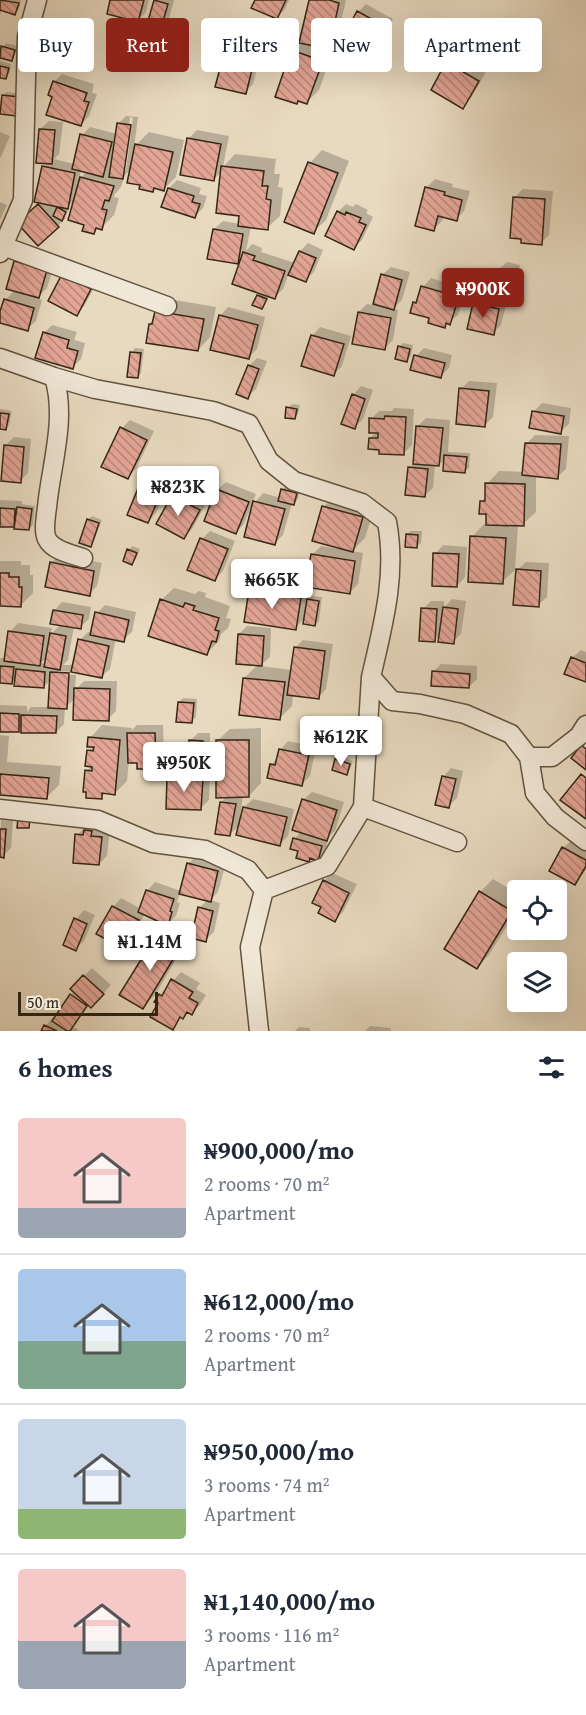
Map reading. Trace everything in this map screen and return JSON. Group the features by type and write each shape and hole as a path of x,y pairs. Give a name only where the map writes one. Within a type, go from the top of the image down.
{"street":[{"path":"37,0 27,37 23,200 2,249 167,306"},
{"path":"0,358 95,389 213,411 249,424 269,461 294,481 362,503 387,522 392,547 389,592 371,677 363,807 327,866 264,890"},
{"path":"54,377 59,394 60,410 45,523 46,538 55,548 83,558"},
{"path":"371,677 392,700 465,714 511,734 530,757 535,794 555,817 586,841"},
{"path":"530,757 552,757 579,736 586,725"},
{"path":"363,807 457,842"},
{"path":"0,809 98,820 153,843 205,850 248,870 264,890"},
{"path":"259,1031 250,947 264,890"}],"building":[{"path":"0,0 19,3 15,15 0,10"},
{"path":"110,0 144,0 139,18 122,18 107,14"},
{"path":"154,0 168,4 164,18 149,18"},
{"path":"255,0 286,0 277,18 251,8"},
{"path":"309,0 329,0 339,3 336,18 311,18 311,45 299,43"},
{"path":"357,11 370,18 353,18"},
{"path":"1,46 15,50 12,61 0,58"},
{"path":"299,53 311,57 311,72 319,72 307,104 298,101 297,104 275,97 284,72 299,72"},
{"path":"0,66 9,68 6,79 0,78"},
{"path":"219,72 251,72 246,94 215,87"},
{"path":"441,72 463,72 479,81 463,109 431,90"},
{"path":"53,81 87,93 84,101 89,102 81,126 46,115 52,97 48,95"},
{"path":"2,95 19,97 16,116 0,114"},
{"path":"117,123 131,125 123,179 109,177"},
{"path":"39,129 55,130 52,164 36,163"},
{"path":"80,134 112,142 103,177 72,169"},
{"path":"187,138 221,144 214,181 180,175"},
{"path":"135,144 173,152 164,191 154,188 153,192 139,189 140,185 127,183"},
{"path":"308,162 338,173 314,234 284,222"},
{"path":"42,166 75,173 68,209 34,202"},
{"path":"221,166 264,171 262,186 268,186 266,199 271,200 268,230 238,226 239,216 216,213"},
{"path":"80,177 114,186 109,201 105,200 102,209 107,210 102,230 96,228 94,234 82,231 84,225 68,220"},
{"path":"425,187 445,192 444,195 462,200 457,221 438,216 434,231 415,226"},
{"path":"168,188 194,196 192,202 200,204 195,218 161,207"},
{"path":"513,197 545,199 542,245 521,243 521,239 510,238"},
{"path":"38,204 59,227 38,246 17,223"},
{"path":"57,207 66,212 62,221 53,216"},
{"path":"337,211 361,218 359,222 366,225 354,250 325,236"},
{"path":"213,229 243,234 238,264 207,259"},
{"path":"299,251 316,258 306,282 288,275"},
{"path":"243,252 255,256 253,260 285,271 275,299 232,284"},
{"path":"14,261 47,270 39,298 6,289"},
{"path":"497,270 512,273 507,297 491,293"},
{"path":"62,274 91,289 77,316 48,301"},
{"path":"381,274 402,280 394,310 373,304"},
{"path":"421,286 459,297 450,325 446,323 445,328 428,323 429,318 410,313"},
{"path":"257,295 267,299 262,309 252,305"},
{"path":"4,299 34,308 28,331 0,323 0,311"},
{"path":"473,303 499,309 494,335 467,329"},
{"path":"155,311 204,319 198,351 146,343 149,324 152,324"},
{"path":"358,312 391,318 385,350 352,344"},
{"path":"219,315 258,325 249,359 210,350"},
{"path":"43,332 69,340 67,348 78,351 73,369 35,358"},
{"path":"311,335 344,344 334,376 301,366"},
{"path":"398,346 410,349 407,362 395,359"},
{"path":"130,352 141,353 138,378 127,377"},
{"path":"414,355 445,363 441,378 410,370"},
{"path":"248,365 259,369 248,399 236,394"},
{"path":"459,388 489,391 485,427 456,424"},
{"path":"352,394 365,399 355,429 341,424"},
{"path":"286,407 297,409 295,419 285,418"},
{"path":"532,411 564,416 561,434 529,428"},
{"path":"0,413 9,414 6,430 0,429"},
{"path":"385,416 406,417 404,455 379,454 379,450 368,449 369,438 378,438 378,433 369,433 369,418 384,419"},
{"path":"416,426 443,428 439,466 413,464"},
{"path":"120,427 147,440 128,479 101,467"},
{"path":"525,443 561,444 558,479 522,475"},
{"path":"4,445 24,447 21,483 1,481"},
{"path":"444,455 467,457 465,473 443,471"},
{"path":"408,467 428,469 425,497 405,495"},
{"path":"485,483 525,484 524,526 486,525 486,514 479,514 480,501 485,501"},
{"path":"139,486 160,495 148,523 127,515"},
{"path":"216,489 249,502 236,534 204,521"},
{"path":"281,489 297,493 294,505 278,501"},
{"path":"172,495 200,510 184,539 156,524"},
{"path":"253,501 285,509 275,545 244,537"},
{"path":"322,506 363,517 353,552 312,541"},
{"path":"17,507 32,509 29,530 14,529"},
{"path":"0,508 15,509 14,527 0,527"},
{"path":"87,519 99,523 91,547 79,543"},
{"path":"406,534 418,535 417,548 405,547"},
{"path":"470,536 506,538 503,584 468,582"},
{"path":"200,538 228,549 215,581 187,570"},
{"path":"127,549 137,553 132,565 123,561"},
{"path":"433,553 459,554 457,587 432,586"},
{"path":"311,554 355,561 350,594 305,587"},
{"path":"50,562 94,571 90,596 45,587"},
{"path":"516,569 541,571 539,607 513,605"},
{"path":"0,573 9,573 9,577 19,577 19,587 22,587 21,607 0,606"},
{"path":"249,590 301,598 296,630 244,622"},
{"path":"160,599 183,607 185,603 195,606 193,610 219,618 215,630 219,631 216,642 212,641 207,655 148,636"},
{"path":"307,599 319,601 315,626 303,624"},
{"path":"443,607 458,609 454,644 438,642"},
{"path":"421,608 437,609 435,642 419,641"},
{"path":"53,610 83,615 81,629 50,624"},
{"path":"95,612 129,620 124,642 90,635"},
{"path":"8,631 44,636 40,666 4,661"},
{"path":"50,633 66,636 60,670 44,667"},
{"path":"238,634 264,636 262,666 236,664"},
{"path":"78,639 109,646 102,678 71,672"},
{"path":"294,647 325,651 319,699 287,695"},
{"path":"571,657 586,663 586,682 564,674"},
{"path":"0,666 14,667 12,684 0,683"},
{"path":"16,669 45,672 44,688 14,686"},
{"path":"432,671 470,674 469,688 431,686"},
{"path":"50,672 69,673 67,709 48,708"},
{"path":"243,678 285,682 280,720 239,715"},
{"path":"74,688 110,689 109,721 73,720"},
{"path":"178,702 194,703 192,723 176,722"},
{"path":"0,713 19,714 19,732 0,732"},
{"path":"21,715 57,716 56,733 21,733"},
{"path":"127,733 155,733 156,762 148,762 148,769 137,769 137,763 128,763"},
{"path":"88,737 120,740 115,795 102,793 102,799 86,798 86,792 83,792 85,770 92,771 92,767 85,766 87,750 93,751 94,747 87,747"},
{"path":"189,740 203,741 201,773 187,772"},
{"path":"216,740 249,740 249,797 216,798"},
{"path":"581,745 586,749 586,770 571,758"},
{"path":"279,749 309,755 302,786 267,778 270,764 275,765"},
{"path":"335,759 350,764 347,775 332,770"},
{"path":"0,774 49,778 47,799 0,795"},
{"path":"581,774 586,778 586,819 560,800"},
{"path":"442,776 456,779 449,808 435,805"},
{"path":"167,777 203,778 201,810 166,809"},
{"path":"302,799 337,810 327,841 292,830"},
{"path":"220,802 236,804 230,836 215,834"},
{"path":"243,807 287,817 280,846 236,835"},
{"path":"18,818 30,818 29,828 17,828"},
{"path":"0,829 6,829 4,858 0,857"},
{"path":"84,830 92,831 91,836 102,837 99,865 73,863 75,834 83,835"},
{"path":"293,838 322,846 318,861 310,858 309,862 296,858 298,851 290,849"},
{"path":"562,847 586,860 586,866 575,885 549,871"},
{"path":"187,863 218,871 211,902 179,894"},
{"path":"323,880 349,893 335,922 318,913 321,907 312,903"},
{"path":"146,890 174,899 168,926 138,912"},
{"path":"479,891 507,908 507,919 477,969 444,949"},
{"path":"112,906 139,920 123,948 96,934"},
{"path":"198,907 213,911 206,942 191,938"},
{"path":"74,918 87,924 76,951 63,945"},
{"path":"157,934 180,948 143,1009 119,995"},
{"path":"83,975 104,994 91,1008 70,989"},
{"path":"171,979 193,992 189,998 198,1003 192,1015 187,1012 183,1019 180,1017 173,1030 150,1017 158,1003 154,1002 159,994 162,996"},
{"path":"70,994 87,1006 70,1031 67,1031 52,1021"},
{"path":"44,1025 57,1031 41,1031"}]}
